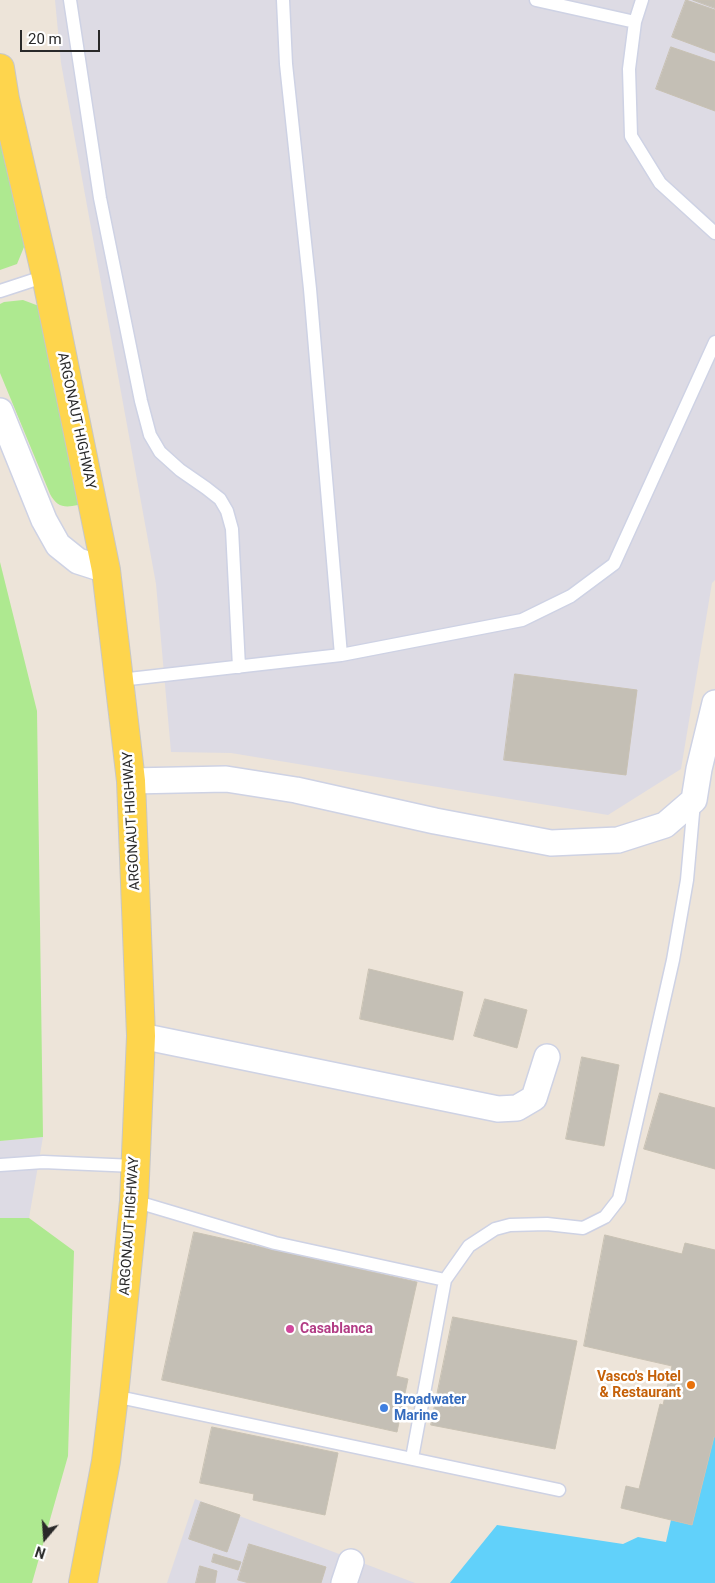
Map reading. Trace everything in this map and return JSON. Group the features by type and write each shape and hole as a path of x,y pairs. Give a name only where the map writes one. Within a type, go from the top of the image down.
{"main road":[{"name":"ARGONAUT HIGHWAY","path":"0,68 5,99 46,276 106,570 131,781 141,1036 134,1201 106,1461 83,1583"}],"street":[{"path":"0,411 44,520 58,545 78,561 106,570"},
{"path":"131,781 226,779 296,790 435,821 551,843 618,840 665,825 694,800 699,769 715,702"},
{"path":"141,1036 498,1109 518,1108 534,1098 548,1056"}],"lane":[{"path":"70,0 100,198 141,401 150,435 160,452 180,470 220,500 227,511 232,530 239,667"},
{"path":"283,0 286,64 310,288 341,654"},
{"path":"536,0 634,22"},
{"path":"642,0 634,22 629,69 630,136 660,183 715,232"},
{"path":"0,291 46,276"},
{"path":"120,680 341,654 522,620 571,596 614,564 715,342"},
{"path":"412,1458 444,1280 470,1246 494,1229 510,1225 546,1224 584,1228 605,1217 619,1199 673,960 687,880 694,800"},
{"path":"0,1166 43,1162 135,1166"},
{"path":"134,1201 274,1243 444,1280"},
{"path":"114,1396 559,1490"}],"shaded area":[{"path":"55,0 715,0 715,580 712,583 681,769 608,815 231,753 171,752 156,584 61,63"},
{"path":"43,1137 29,1218 0,1218 0,1141"},
{"path":"195,1499 415,1583 167,1583"}],"green space":[{"path":"0,127 23,228 24,247 17,264 0,270"},
{"path":"23,300 39,306 82,501 78,505 61,506 55,502 50,494 0,373 0,304"},
{"path":"0,562 37,711 43,1137 0,1141"},
{"path":"0,1218 29,1218 74,1251 68,1456 32,1583 0,1583"}],"water":[{"path":"714,1437 715,1583 450,1583 497,1525 623,1544 638,1537 666,1542 671,1520 692,1525"}],"building":[{"path":"686,0 715,10 715,53 672,37"},
{"path":"693,0 715,0 715,8"},
{"path":"671,47 715,62 715,111 656,89"},
{"path":"515,674 637,690 626,775 504,760"},
{"path":"369,969 463,992 453,1040 360,1019"},
{"path":"485,999 527,1010 517,1048 474,1036"},
{"path":"582,1057 619,1065 604,1146 566,1139"},
{"path":"660,1093 715,1108 715,1169 644,1149"},
{"name":"Casablanca","path":"194,1232 417,1282 396,1376 408,1379 397,1432 162,1380"},
{"name":"Vasco's Hotel & Restaurant","path":"605,1235 682,1254 685,1243 715,1250 715,1437 692,1525 621,1508 626,1486 639,1489 660,1404 663,1405 672,1366 584,1346"},
{"path":"453,1317 577,1341 555,1449 431,1425"},
{"path":"212,1427 338,1453 325,1515 253,1500 254,1494 200,1483"},
{"path":"201,1502 240,1515 227,1552 189,1539"},
{"path":"249,1544 326,1567 321,1583 249,1583 238,1580"},
{"path":"214,1554 241,1562 238,1570 212,1562"},
{"path":"200,1566 217,1571 215,1583 196,1583"}],"place":[{"name":"Casablanca","path":"290,1329"},
{"name":"Vasco's Hotel & Restaurant","path":"691,1385"},
{"name":"Broadwater Marine","path":"384,1408"}]}
